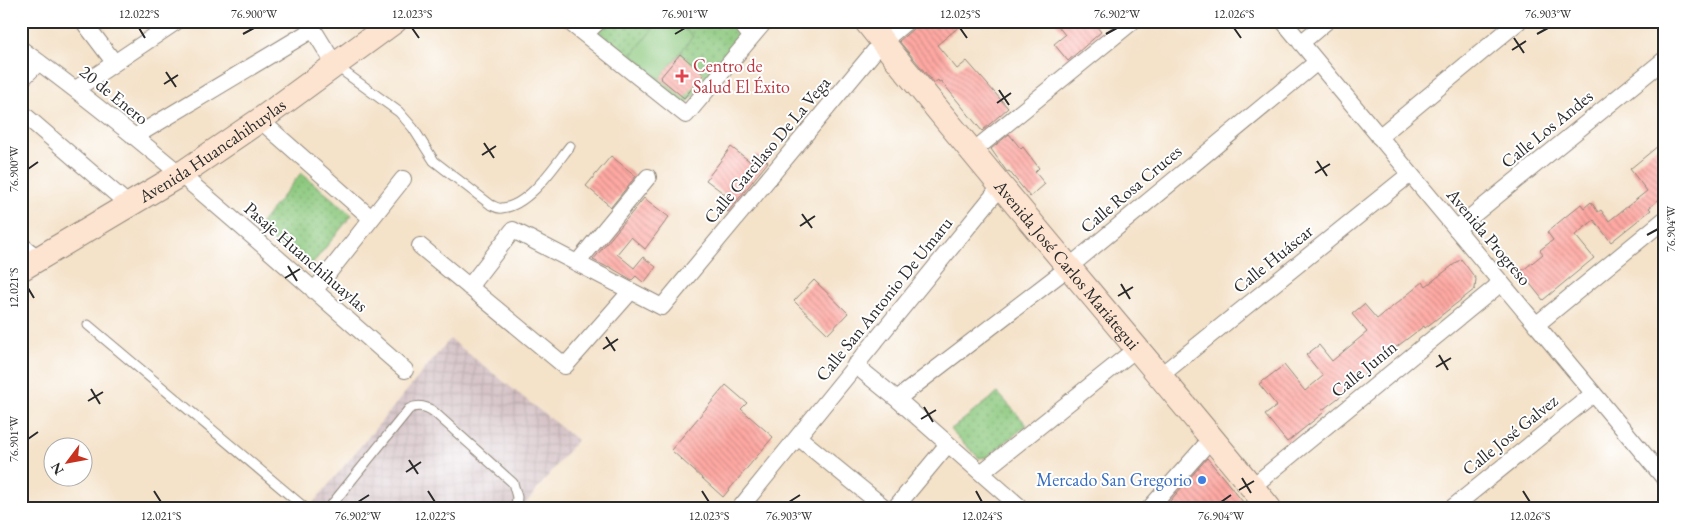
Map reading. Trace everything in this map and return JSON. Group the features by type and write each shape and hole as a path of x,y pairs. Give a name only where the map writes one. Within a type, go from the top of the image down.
{"street":[{"path":"83,21 114,62"},
{"path":"76,89 177,21"},
{"name":"Avenida Huancahihuylas","path":"27,257 129,205 181,174 260,120 395,21"},
{"path":"568,21 686,115 765,21"},
{"path":"585,34 599,21"},
{"path":"739,21 751,36"},
{"name":"Avenida José Carlos Mariátegui","path":"866,21 972,152 1160,375 1269,508"},
{"name":"Calle Garcilaso De La Vega","path":"631,291 662,307 882,42 907,21"},
{"path":"972,152 1133,21"},
{"name":"Avenida Progreso","path":"1283,21 1664,478"},
{"path":"1301,43 1327,21"},
{"path":"1380,137 1519,21"},
{"path":"134,137 310,25 335,65"},
{"name":"20 de Enero","path":"21,49 76,89 181,174"},
{"name":"Calle Los Andes","path":"1456,230 1664,60"},
{"path":"21,80 39,62"},
{"name":"Calle Rosa Cruces","path":"897,399 1069,267 1317,62"},
{"path":"21,112 129,205"},
{"path":"260,120 372,218"},
{"name":"Pasaje Huanchihuaylas","path":"181,174 405,370"},
{"name":"Calle Huáscar","path":"1160,375 1410,174"},
{"path":"577,263 648,177"},
{"path":"314,291 403,179"},
{"name":"Calle San Antonio De Umaru","path":"740,508 1001,186"},
{"path":"1536,325 1664,220"},
{"path":"420,246 469,287 565,366 631,291 513,230 469,287"},
{"name":"Calle Junín","path":"1252,487 1501,283"},
{"path":"981,473 1137,348"},
{"path":"855,365 897,399 1021,508"},
{"name":"Calle José Galvez","path":"1452,508 1594,394"},
{"path":"798,437 885,508"},
{"path":"1150,508 1211,439"},
{"path":"895,508 948,444"}],"lane":[{"path":"335,65 399,112 413,128 434,161 490,205 501,208 516,203 534,190 570,146"},
{"path":"88,325 304,508"},
{"path":"329,508 409,409 421,406 434,412 513,483 517,497 516,508"}],"shaded area":[{"path":"450,339 577,440 522,508 309,508"}],"green space":[{"path":"608,21 733,21 745,34 685,106 595,35"},
{"path":"659,21 674,21 693,36 660,79 632,55"},
{"path":"301,173 352,215 308,269 257,228"},
{"path":"998,393 1027,425 987,457 979,458 950,430"}],"building":[{"path":"917,21 966,21 937,45 957,69 967,61 1008,108 982,131 941,81 939,82 938,80 934,83 899,41 913,29"},
{"path":"1054,21 1092,21 1101,32 1068,61 1054,44 1065,35"},
{"name":"Centro de Salud El Éxito","path":"680,54 704,74 684,98 660,78"},
{"path":"1009,134 1021,149 1023,147 1039,168 1035,172 1045,184 1030,197 1009,171 1007,172 991,149"},
{"path":"1664,141 1664,195 1649,208 1651,210 1611,242 1594,220 1575,235 1594,258 1543,300 1523,275 1522,271 1543,254 1540,250 1553,240 1547,232 1581,204 1584,208 1591,202 1598,212 1601,210 1609,221 1647,191 1630,169"},
{"path":"731,147 751,162 757,154 768,162 728,212 718,205 726,195 706,180"},
{"path":"611,156 636,176 611,207 586,186"},
{"path":"644,198 669,217 645,249 631,237 617,254 634,268 643,257 656,267 644,283 636,276 632,280 608,266 593,260"},
{"path":"1461,259 1476,279 1475,289 1425,328 1424,326 1386,355 1387,357 1352,384 1354,386 1321,411 1323,413 1287,442 1265,415 1277,406 1259,384 1284,365 1305,391 1323,376 1306,355 1319,345 1332,361 1367,332 1352,314 1364,304 1377,319 1423,282 1426,286"},
{"path":"814,280 848,313 828,334 794,301"},
{"path":"726,385 747,403 741,409 773,437 723,497 671,450"},
{"name":"Mercado San Gregorio","path":"1207,458 1248,508 1164,508"}],"place":[{"name":"Centro de Salud El Éxito","path":"682,76"},
{"name":"Mercado San Gregorio","path":"1202,480"}]}
